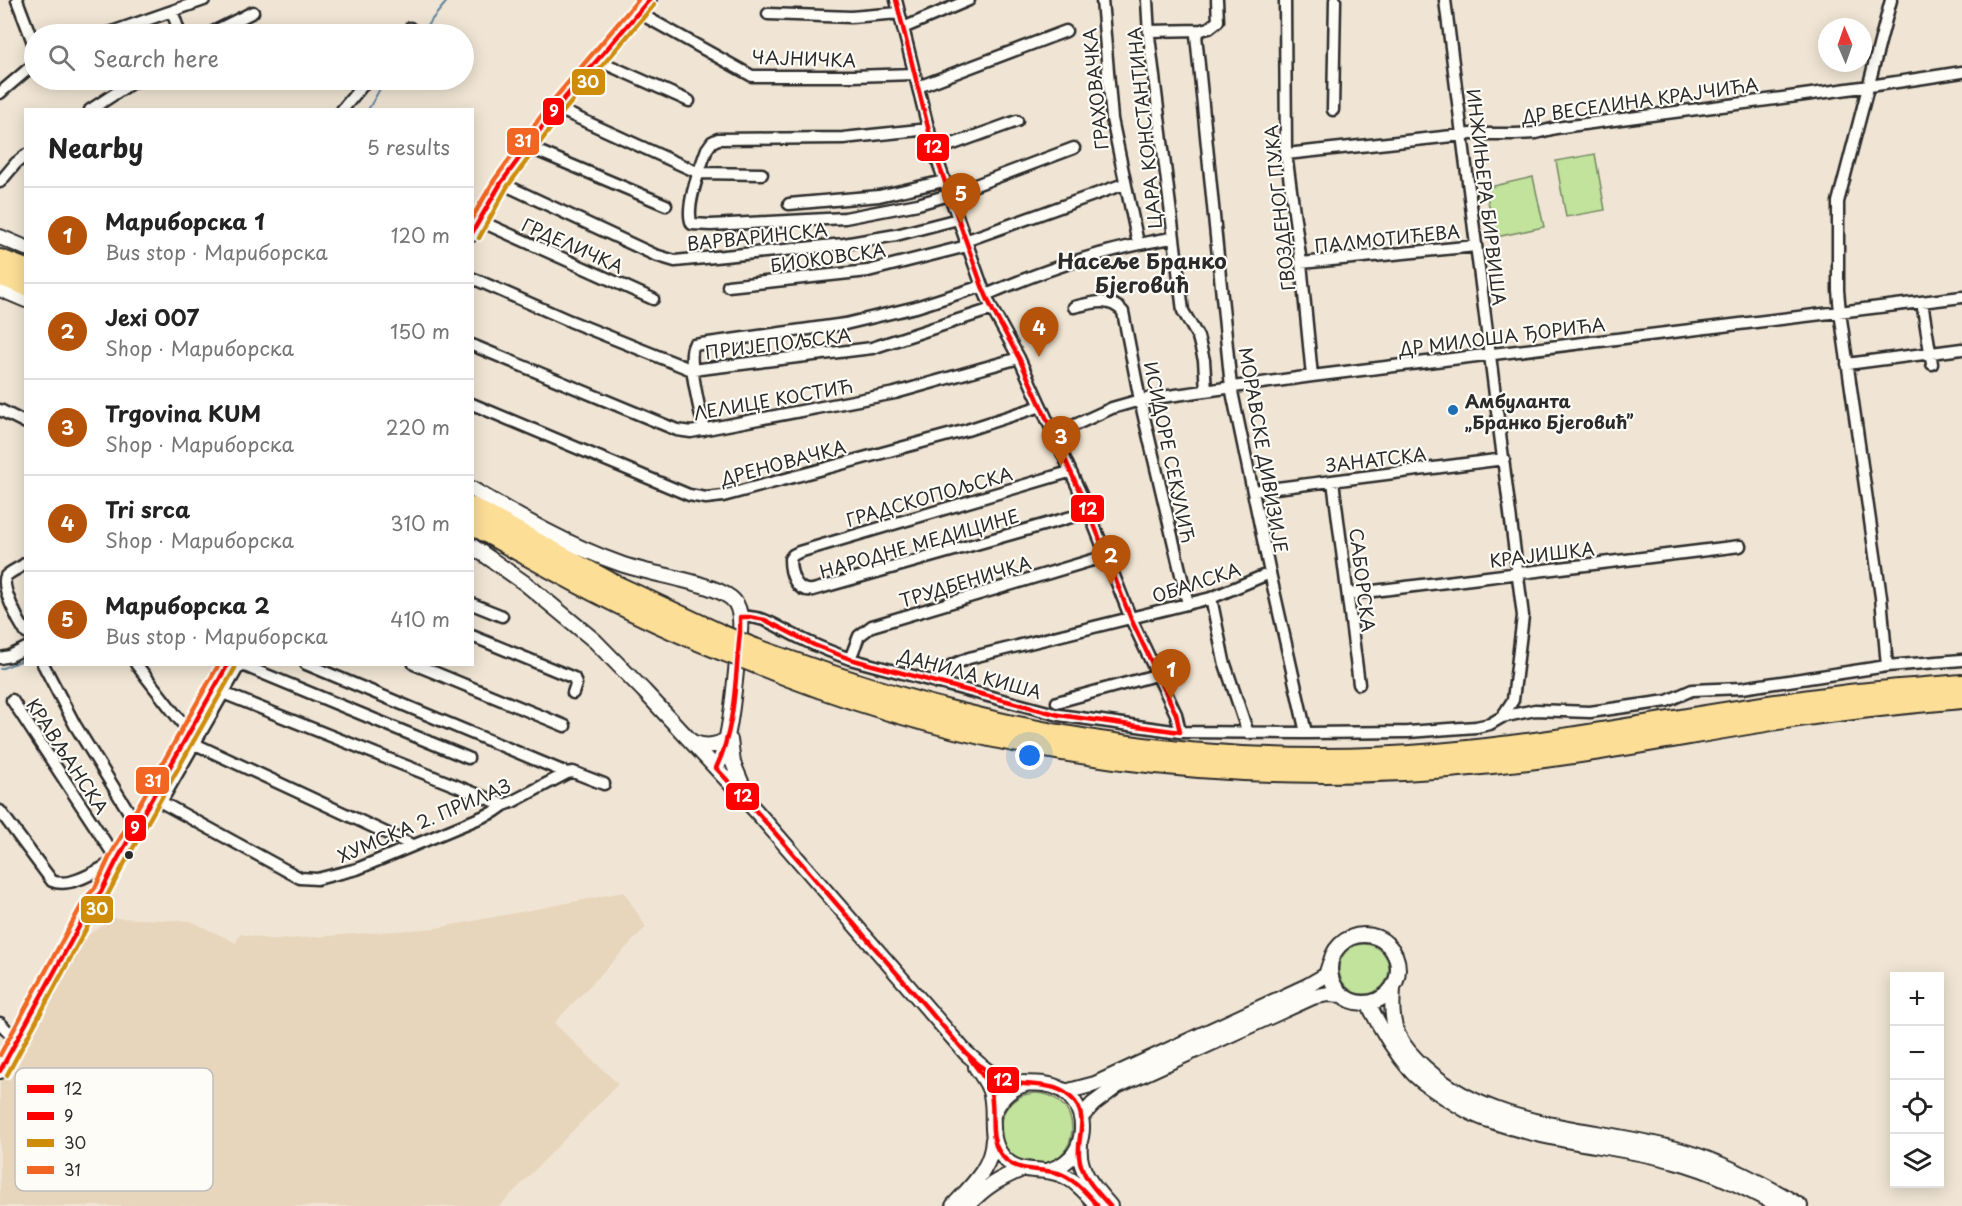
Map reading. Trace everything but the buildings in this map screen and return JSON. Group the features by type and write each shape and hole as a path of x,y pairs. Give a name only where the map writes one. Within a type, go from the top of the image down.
{"highway":[{"path":"0,259 24,269"},
{"path":"0,276 24,285"},
{"path":"474,508 722,642 755,655 950,711 1036,730 1127,744 1217,753 1306,758 1508,754 1962,699"},
{"path":"474,526 610,600 696,640 722,642"},
{"path":"1565,747 1857,693 1962,684"}],"main road":[{"path":"474,231 501,183 556,108 649,0"},
{"path":"0,237 24,247"},
{"path":"0,289 24,299"},
{"path":"474,490 552,533 620,564 722,592 736,603 740,617 740,632 726,739 721,760 716,768"},
{"path":"474,547 526,584 595,641 756,811 966,1053 989,1088 993,1117 993,1151 983,1172 953,1206"},
{"path":"0,1071 147,807 192,738 226,666"},
{"path":"729,720 734,763 743,788 756,811"},
{"path":"692,742 708,746 721,743 726,739"},
{"path":"1065,1092 1095,1084 1307,986 1326,975 1336,949 1348,939 1362,935 1377,937 1389,946 1397,959 1398,974 1393,988 1392,1008 1398,1036 1418,1062 1438,1080 1469,1099 1512,1116 1684,1151 1714,1161 1751,1178 1800,1206"},
{"path":"1330,963 1332,981 1342,995 1350,1000 1368,1003 1382,998 1393,988"},
{"path":"1082,1116 1093,1104 1117,1086 1313,998 1328,994 1342,995"},
{"path":"1368,1003 1380,1027 1414,1074 1436,1092 1464,1109 1488,1120 1517,1129 1675,1161 1738,1184 1780,1206"},
{"path":"966,1053 996,1077 1009,1082 1050,1085 1065,1092 1077,1104 1082,1116 1083,1129 1079,1158 1094,1188 1110,1206"},
{"path":"993,1117 998,1104 1011,1091 1030,1083"},
{"path":"993,1139 1006,1160 1022,1169 1061,1174 1073,1181 1098,1206"},
{"path":"1047,1171 1066,1162 1080,1145"},
{"path":"967,1206 989,1185 1022,1169"}],"street":[{"path":"17,0 26,24"},
{"path":"135,24 204,0"},
{"path":"896,0 934,151 966,244 992,309 1041,406 1089,512 1131,619 1176,714 1180,732"},
{"path":"903,28 969,0"},
{"name":"ГРАХОВАЧКА","path":"1102,0 1112,118 1138,243"},
{"name":"ЦАРА КОНСТАНТИНА","path":"1147,0 1182,311 1198,337 1204,360 1206,390"},
{"path":"1149,31 1209,28 1218,21 1217,0"},
{"name":"ГВОЗДЕНОГ ПУКА","path":"1285,0 1286,154 1301,263 1312,376"},
{"path":"1333,110 1335,0"},
{"name":"ИНЖИЊЕРА БИРВИША","path":"1445,0 1523,616 1513,700 1502,717"},
{"path":"1887,666 1881,597 1840,312 1838,202 1891,0"},
{"path":"172,11 177,24"},
{"path":"229,24 253,12"},
{"name":"ЧАЈНИЧКА","path":"637,12 752,76 914,74"},
{"path":"768,14 851,16 899,13"},
{"name":"МОРАВСКЕ ДИВИЗИЈЕ","path":"1201,30 1196,35 1231,387 1306,733"},
{"path":"918,87 1066,31"},
{"path":"597,60 688,101"},
{"name":"ДР ВЕСЕЛИНА КРАЈЧИЋА","path":"1286,154 1463,135 1536,133 1556,128 1869,87 1962,72"},
{"path":"0,93 24,73"},
{"path":"93,108 121,90"},
{"path":"344,108 359,90"},
{"path":"556,108 699,173 762,174"},
{"path":"934,151 1017,121"},
{"path":"929,129 843,138 718,139 712,142 707,149 699,173 689,214 692,224 845,218 949,195 1074,148"},
{"path":"528,147 666,205"},
{"path":"0,182 24,157"},
{"path":"789,204 879,196 944,181"},
{"name":"ВАРВАРИНСКА","path":"501,183 655,255 675,261 844,244 896,235 958,219"},
{"name":"БИОКОВСКА","path":"728,286 868,271 966,244 1124,184"},
{"name":"ГРДЕЛИЧКА","path":"480,221 653,299"},
{"path":"704,430 692,370 691,350 694,345 845,324 984,290 1138,243 1172,238"},
{"name":"ПАЛМОТИЋЕВА","path":"1301,263 1476,246"},
{"name":"ПРИЈЕПОЉСКА","path":"474,279 570,321 692,370 872,348 992,309"},
{"name":"ДР МИЛОША ЂОРИЋА","path":"1053,435 1112,408 1140,400 1312,376 1962,297"},
{"name":"ИСИДОРЕ СЕКУЛИЋ","path":"1074,307 1101,301 1112,303 1120,308 1125,318 1140,400 1188,604"},
{"path":"1922,302 1931,359"},
{"name":"ЛЕЛИЦЕ КОСТИЋ","path":"474,346 677,430 691,432 896,393 1018,358"},
{"path":"1847,364 1931,359 1962,349"},
{"name":"ДРЕНОВАЧКА","path":"474,405 689,495 705,498 723,496 967,430 1041,406"},
{"path":"0,410 24,422"},
{"name":"ЗАНАТСКА","path":"1253,491 1504,459"},
{"name":"ГРАДСКОПОЉСКА","path":"799,552 1069,472"},
{"name":"САБОРСКА","path":"1333,480 1359,684"},
{"name":"НАРОДНЕ МЕДИЦИНЕ","path":"799,552 790,559 793,576 799,586 810,591 1089,512"},
{"name":"КРАЈИШКА","path":"1349,594 1740,546"},
{"name":"ТРУДБЕНИЧКА","path":"850,659 859,636 872,626 1106,556"},
{"path":"24,564 6,576 2,587 24,630"},
{"name":"ОБАЛСКА","path":"937,683 950,666 969,658 1211,598 1270,573"},
{"path":"1211,598 1224,662 1248,732"},
{"path":"474,605 502,616"},
{"name":"ДАНИЛА КИША","path":"740,617 762,618 817,646 850,659 1059,715 1180,732 1408,732 1476,727 1490,724 1502,717 1535,710 1590,712 1667,701 1692,690 1742,688 1887,666 1962,660"},
{"path":"474,637 574,678 576,684 573,693"},
{"path":"0,658 24,649"},
{"path":"44,666 75,724 137,825"},
{"path":"138,666 192,738 412,845"},
{"path":"147,807 161,802 192,738 239,666"},
{"path":"245,666 468,758"},
{"path":"311,666 567,773 573,772 604,784"},
{"path":"419,666 565,726"},
{"path":"1057,702 1156,675"},
{"path":"223,693 504,804"},
{"name":"КРАВЉАНСКА","path":"12,700 117,860"},
{"name":"ХУМСКА 2. ПРИЛАЗ","path":"161,802 300,878 318,879 357,869 494,812 504,804 567,773"},
{"path":"0,811 52,881 57,884 72,882 117,860"},
{"path":"0,1023 16,1040"}],"shaded area":[{"path":"624,892 646,927 554,1023 618,1084 500,1206 0,1206 0,1083 79,941 114,918 191,921 236,943 240,934 273,940 437,928"}],"green space":[{"path":"1595,154 1605,210 1566,217 1556,161"},
{"path":"1533,177 1544,227 1496,237 1485,188"},
{"path":"1364,944 1382,951 1389,969 1382,987 1364,994 1346,987 1339,969 1346,951"},
{"path":"1036,1093 1056,1099 1066,1109 1072,1129 1066,1149 1056,1159 1036,1165 1016,1159 1006,1149 1000,1129 1006,1109 1016,1099"}],"waterway":[{"path":"428,24 448,0"},
{"path":"369,108 379,90"},
{"path":"0,669 24,660"}],"transit line":[{"name":"31","path":"474,215 495,179 550,104 638,0"},
{"name":"9","path":"474,230 501,183 556,108 649,0"},
{"name":"12","path":"896,0 934,151 982,286 1019,358 1089,512 1131,619 1176,714 1180,732"},
{"name":"30","path":"479,238 507,187 562,113 654,5"},
{"name":"12","path":"740,617 731,719 723,752 716,768 966,1053 998,1078 1012,1083 1050,1087 1059,1090 1075,1102 1081,1115 1080,1163 1090,1183 1110,1206"},
{"name":"12","path":"740,617 765,620 814,645 850,659 1059,715 1180,732"},
{"name":"31","path":"0,1055 85,899 95,888 110,856 218,666"},
{"name":"9","path":"0,1071 92,903 101,892 227,666"},
{"name":"30","path":"7,1075 98,907 107,896 235,668"},
{"name":"12","path":"970,1058 990,1089 993,1135 999,1152 1005,1159 1024,1168 1064,1175 1079,1186 1097,1205"}],"place":[{"name":"Мариборска 2","path":"961,223"},
{"name":"Tri srca","path":"1039,357"},
{"name":"Амбуланта „Бранко Бјеговић”","path":"1453,410"},
{"name":"Trgovina KUM","path":"1061,466"},
{"name":"Jexi 007","path":"1111,585"},
{"name":"Мариборска 1","path":"1171,699"}],"district":[{"name":"Насеље Бранко Бјеговић","path":"1142,272"}]}
